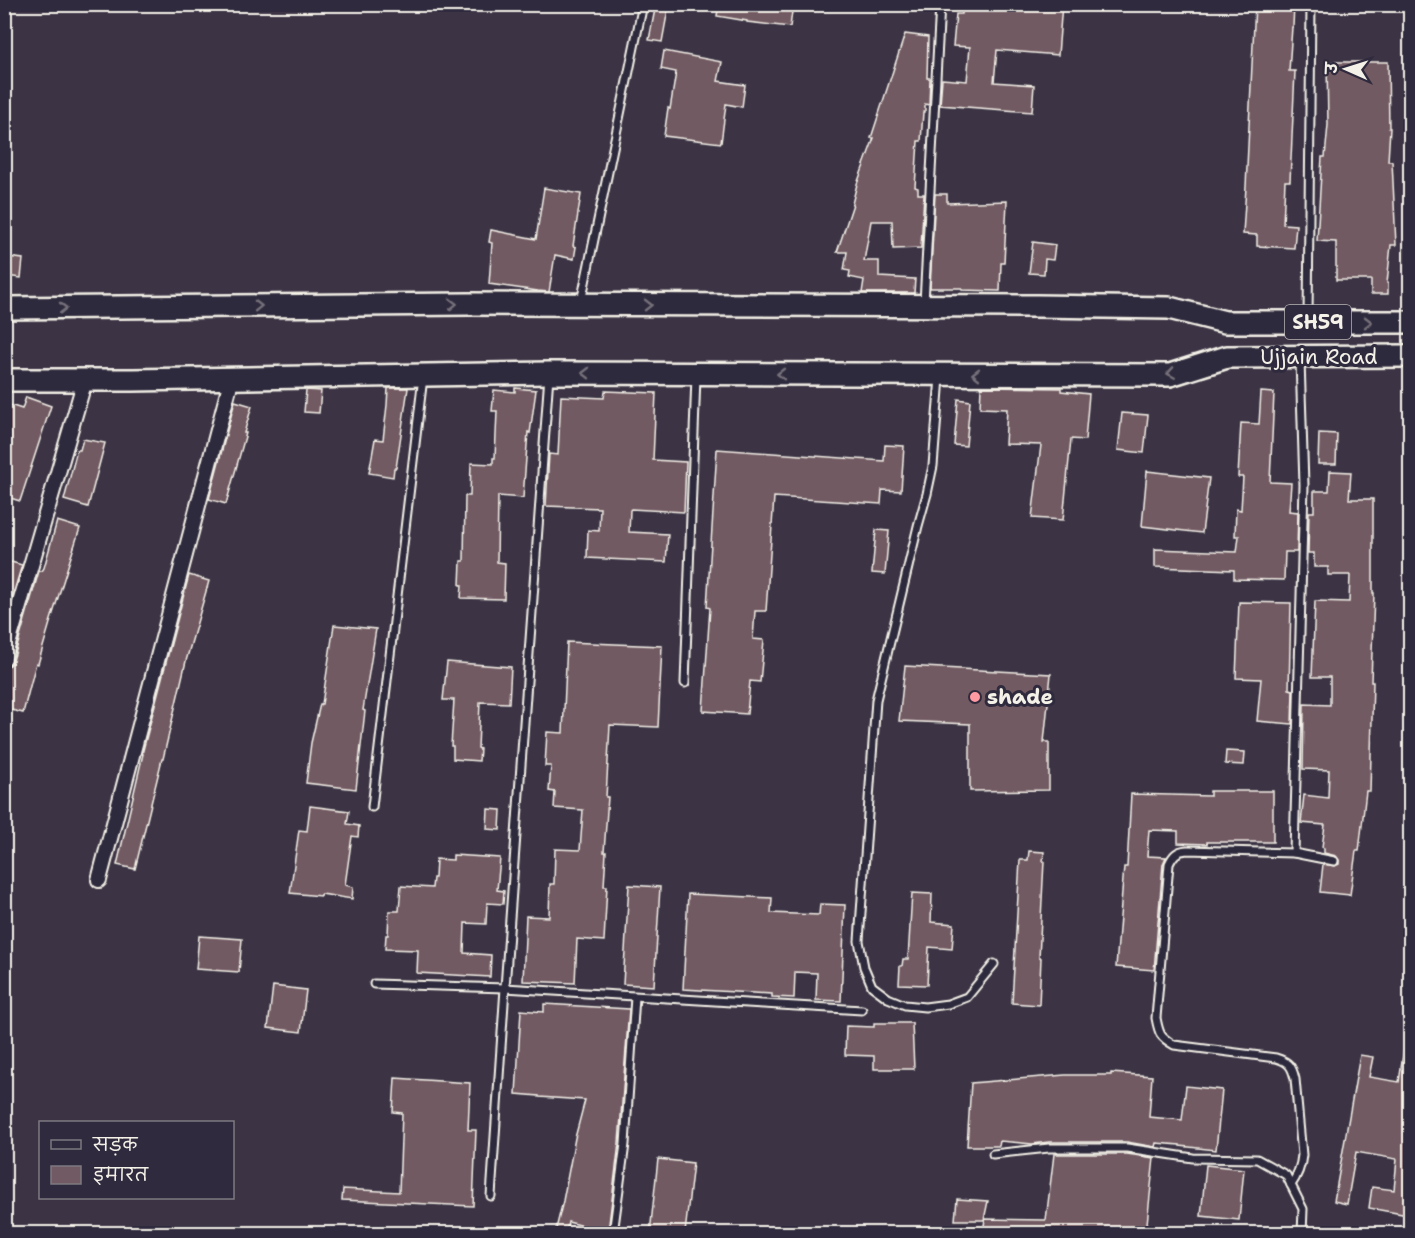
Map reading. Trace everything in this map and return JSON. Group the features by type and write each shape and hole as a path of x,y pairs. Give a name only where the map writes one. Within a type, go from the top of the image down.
{"main road":[{"name":"Ujjain Road","path":"4,308 445,304 924,305 1169,308 1226,322 1410,322"},
{"name":"Ujjain Road","path":"4,380 549,373 1170,375 1227,357 1410,356"}],"street":[{"path":"99,880 232,377"},
{"path":"4,658 85,380"}],"lane":[{"path":"580,305 643,4"},
{"path":"924,305 940,4"},
{"path":"1308,322 1311,4"},
{"path":"1294,853 1304,485 1299,357"},
{"path":"491,1196 549,373"},
{"path":"685,683 696,374"},
{"path":"940,374 933,466 876,700 859,941 864,967 872,986 888,998 905,1005 925,1007 948,1004 967,997 994,964"},
{"path":"372,807 424,375"},
{"path":"1291,1185 1298,1176 1302,1155 1295,1078 1292,1068 1285,1061 1276,1058 1174,1045 1158,1032 1156,1018 1169,864 1179,851 1187,850 1294,853 1334,861"},
{"path":"374,984 505,988 862,1010"},
{"path":"614,1233 625,1144 635,997"},
{"path":"993,1154 1049,1148 1127,1148 1193,1158 1257,1159 1286,1175 1303,1209 1302,1233"}],"building":[{"path":"656,4 669,4 662,42 649,40"},
{"path":"719,4 793,4 790,27 717,16"},
{"path":"963,4 1062,4 1058,55 997,50 994,82 1034,85 1032,112 940,105 942,79 967,81 970,47 953,46 956,14 962,14"},
{"path":"1255,4 1294,4 1289,71 1295,71 1290,181 1285,181 1283,224 1296,225 1294,248 1257,246 1257,235 1243,234"},
{"path":"905,34 928,37 929,105 925,104 921,141 918,141 915,187 918,188 918,194 924,194 921,248 893,249 892,221 871,221 864,261 879,261 879,277 915,279 914,293 862,293 864,280 849,277 850,271 844,270 847,252 837,252"},
{"path":"664,51 722,62 718,81 745,85 742,107 726,104 721,143 664,136 676,72 661,69"},
{"path":"1327,62 1388,62 1390,128 1388,161 1392,161 1396,245 1391,245 1388,294 1371,294 1371,280 1336,280 1336,242 1317,241 1322,157 1325,157 1328,125"},
{"path":"544,188 581,194 573,246 576,247 574,259 555,255 549,292 489,284 491,230 536,239"},
{"path":"935,194 947,194 947,203 1007,201 1004,263 1001,263 1000,291 930,288"},
{"path":"1033,242 1055,245 1053,260 1045,259 1044,274 1029,273"},
{"path":"8,257 23,259 21,278 6,276"},
{"path":"981,387 1061,388 1061,391 1089,394 1085,440 1071,439 1063,520 1032,518 1041,445 1005,444 1007,409 980,408"},
{"path":"388,388 408,388 393,477 369,473 375,439 383,440"},
{"path":"515,388 536,390 530,433 528,432 523,498 498,496 497,562 505,563 504,599 461,598 465,496 470,496 471,463 493,464 497,411 492,411 494,390 515,392"},
{"path":"306,390 321,391 319,413 304,412"},
{"path":"605,391 656,393 653,460 686,462 684,512 630,510 629,532 668,534 666,562 587,558 588,530 599,531 600,508 546,506 549,454 558,455 561,396 604,398"},
{"path":"1261,392 1274,393 1270,482 1291,483 1289,511 1298,512 1297,552 1285,552 1284,580 1234,579 1234,570 1155,567 1155,549 1237,552 1239,536 1235,536 1236,509 1241,510 1243,477 1238,477 1241,423 1259,424"},
{"path":"26,397 51,406 20,501 4,496 4,403 22,409"},
{"path":"958,399 970,401 966,446 954,445"},
{"path":"235,401 252,406 226,504 209,499"},
{"path":"1122,413 1148,415 1144,453 1118,450"},
{"path":"1319,433 1337,434 1336,464 1318,464"},
{"path":"83,439 105,443 88,507 64,500 77,450 80,450"},
{"path":"885,445 904,446 901,491 882,490 881,504 774,497 766,611 755,611 753,639 764,640 760,682 750,681 747,714 703,711 717,449 884,461"},
{"path":"1147,471 1209,478 1202,533 1142,526"},
{"path":"1330,471 1351,472 1349,499 1373,499 1374,593 1370,791 1366,791 1359,851 1356,851 1350,895 1320,892 1323,864 1335,866 1339,864 1339,860 1336,856 1324,853 1322,847 1325,825 1301,823 1304,795 1328,798 1329,770 1303,769 1304,704 1330,705 1330,677 1312,677 1315,601 1349,602 1350,575 1328,575 1328,567 1314,567 1314,553 1308,553 1309,512 1314,512 1314,491 1329,491"},
{"path":"57,521 80,528 38,664 36,663 23,713 4,708 4,667 13,661 39,571 44,568"},
{"path":"876,530 889,531 885,574 872,573"},
{"path":"4,560 22,565 4,624"},
{"path":"189,575 209,581 186,661 135,869 117,865 142,754"},
{"path":"1239,602 1291,603 1289,689 1293,690 1292,724 1257,721 1261,679 1236,678"},
{"path":"334,625 376,629 363,710 365,711 356,789 306,783 311,743 320,704 322,704"},
{"path":"567,642 662,646 658,727 610,725 604,852 606,852 604,886 607,886 604,941 577,939 575,983 523,981 526,916 549,917 550,884 554,884 555,849 580,850 583,810 554,808 555,792 549,791 551,766 545,766 547,732 563,733"},
{"path":"447,662 511,667 509,703 480,702 479,761 453,759 453,746 451,746 454,700 443,700"},
{"name":"shade","path":"905,666 1051,674 1044,742 1049,742 1049,790 970,791 970,724 899,721"},
{"path":"1226,751 1245,752 1244,765 1225,764"},
{"path":"1210,791 1273,791 1273,842 1178,843 1178,831 1149,830 1147,856 1166,857 1163,864 1154,970 1116,967 1124,867 1127,867 1131,794 1210,796"},
{"path":"310,806 349,811 347,824 359,826 358,837 352,836 345,885 353,887 352,899 321,894 321,896 290,893 299,830 307,831"},
{"path":"488,809 501,810 500,830 487,829"},
{"path":"1029,851 1044,852 1039,1005 1012,1003 1020,860 1028,860"},
{"path":"453,855 500,858 497,890 504,891 503,904 487,903 486,924 465,923 464,953 491,955 490,977 417,973 418,950 385,949 389,911 399,911 401,886 432,888 436,859 453,860"},
{"path":"629,885 660,887 654,986 623,984"},
{"path":"912,893 932,894 931,922 954,924 952,949 929,947 927,985 899,984 900,966 902,966 903,959 908,959"},
{"path":"688,894 772,898 771,913 819,915 820,904 845,905 841,1001 816,1000 817,973 795,972 794,998 772,997 772,994 683,989"},
{"path":"199,936 242,939 239,972 196,969"},
{"path":"273,986 306,990 301,1032 268,1028"},
{"path":"544,1004 629,1009 619,1143 608,1232 568,1222 566,1233 555,1233 585,1100 516,1094 521,1010 544,1012"},
{"path":"874,1023 912,1023 914,1069 874,1069 874,1056 845,1055 846,1026 874,1027"},
{"path":"1404,1048 1410,1049 1410,1201 1408,1215 1369,1208 1372,1187 1394,1190 1397,1159 1356,1152 1347,1204 1334,1201 1360,1055 1373,1057 1369,1077 1399,1082"},
{"path":"1111,1073 1152,1076 1149,1117 1182,1120 1186,1086 1222,1090 1216,1150 1156,1143 1155,1147 1127,1142 1032,1144 1000,1141 999,1146 967,1146 971,1083 1065,1075 1111,1075"},
{"path":"395,1078 470,1083 468,1130 476,1130 473,1206 342,1200 343,1189 399,1192 402,1113 393,1112"},
{"path":"1054,1154 1127,1154 1154,1158 1146,1233 983,1233 985,1219 1046,1220"},
{"path":"658,1159 693,1163 685,1233 650,1233"},
{"path":"1206,1165 1244,1169 1239,1220 1201,1216"},
{"path":"957,1199 988,1201 984,1220 955,1220"}],"place":[{"name":"shade","path":"975,697"}]}
